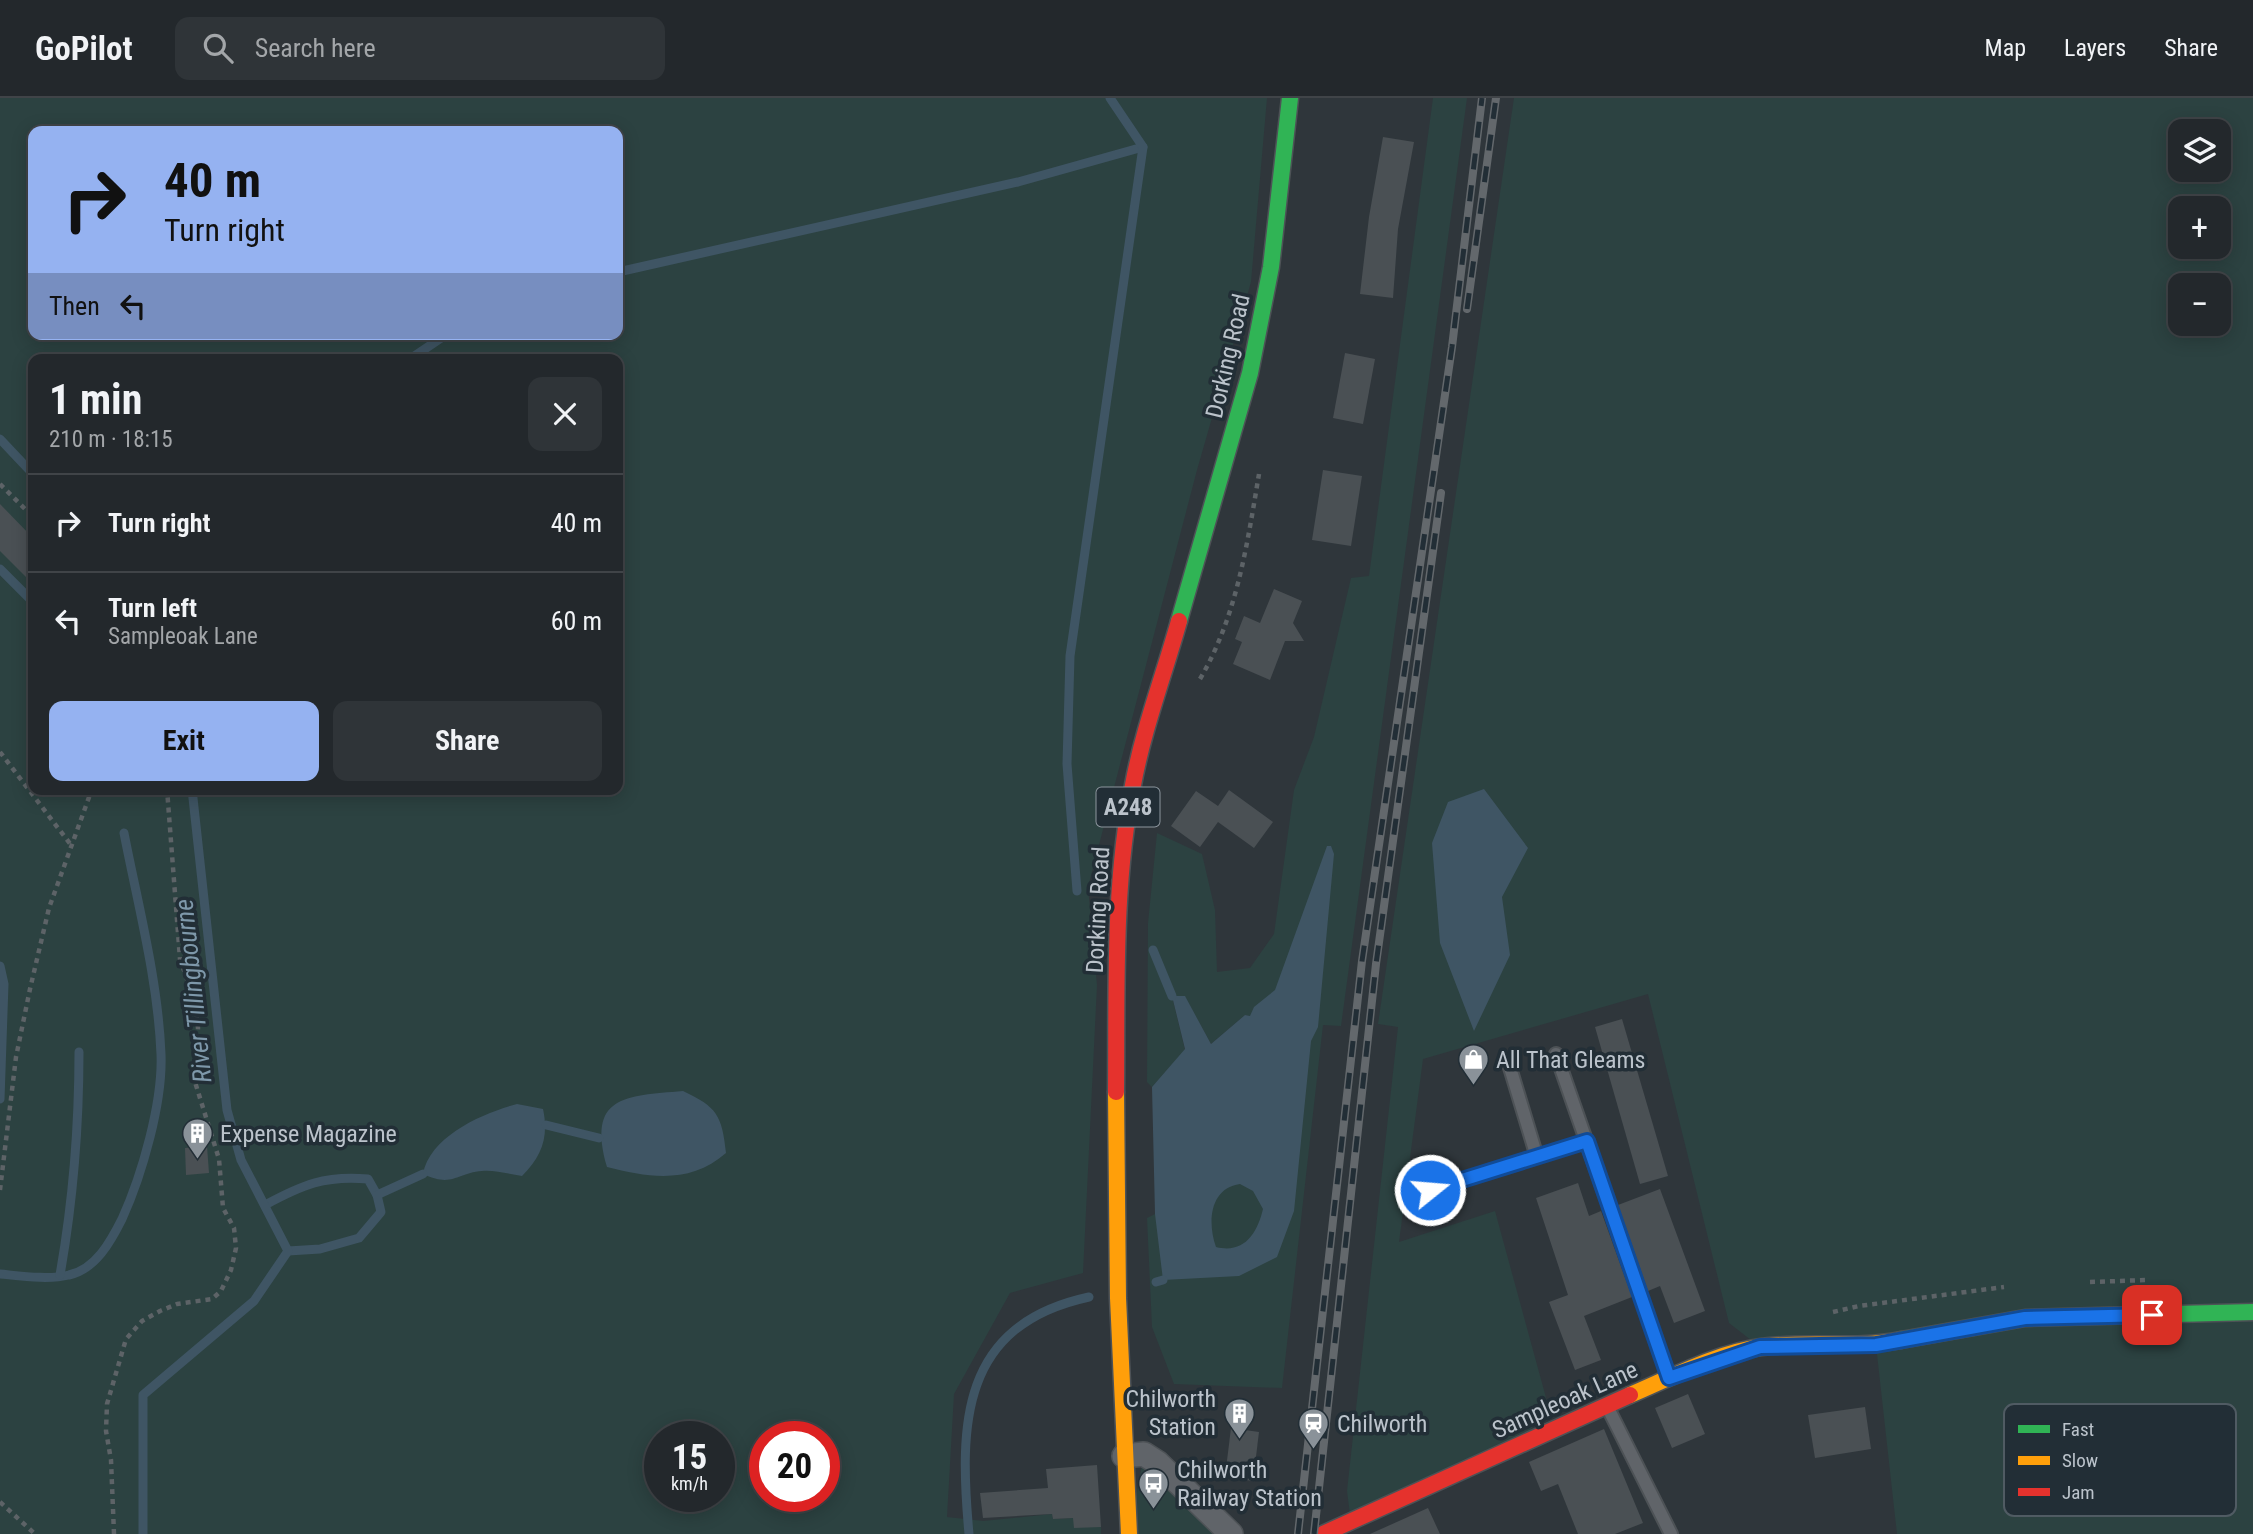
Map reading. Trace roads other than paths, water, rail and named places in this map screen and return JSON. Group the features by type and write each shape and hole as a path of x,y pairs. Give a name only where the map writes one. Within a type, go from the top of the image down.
{"main road":[{"name":"Dorking Road","path":"1129,1534 1116,1310 1115,1177 1118,902 1124,838 1133,782 1250,373 1271,267 1290,98"},
{"name":"Sampleoak Lane","path":"1322,1534 1343,1530 1669,1378 1760,1347 1876,1345 2025,1318 2253,1312"}],"street":[{"path":"1124,1456 1144,1454 1158,1463 1231,1534"}],"lane":[{"path":"1556,1054 1669,1378"},
{"path":"1508,1061 1537,1157"},
{"path":"1430,1190 1587,1141"},
{"path":"1607,1406 1671,1534"}],"water":[{"path":"1484,789 1528,848 1502,897 1510,955 1474,1031 1440,943 1432,843 1448,802"},
{"path":"1327,846 1331,846 1334,854 1318,1027 1311,1041 1294,1211 1277,1257 1239,1276 1163,1280 1155,1214 1152,1087 1185,1049 1172,996 1185,996 1211,1044 1245,1015 1250,1016 1254,1007 1275,990","holes":["1240,1184 1253,1191 1263,1209 1253,1234 1242,1245 1234,1248 1216,1247 1212,1217 1217,1199 1222,1192"]},
{"path":"683,1091 703,1102 716,1114 720,1121 726,1153 699,1170 669,1176 639,1174 607,1167 602,1144 602,1126 607,1113 615,1104 643,1095"},
{"path":"517,1104 543,1109 545,1119 542,1146 535,1161 522,1176 482,1171 441,1180 423,1174 436,1148 460,1128 489,1113"}],"waterway":[{"path":"1077,891 1067,764 1070,656 1143,147 1110,98"},
{"path":"623,271 1018,182 1143,147"},
{"path":"417,354 438,340"},
{"path":"0,439 28,469"},
{"path":"0,569 28,597"},
{"name":"River Tillingbourne","path":"143,1534 143,1395 254,1301 288,1251 241,1160 227,1110 193,795"},
{"path":"0,1274 53,1277 69,1275 87,1267 102,1253 118,1227 144,1160 159,1094 161,1054 152,971 124,833"},
{"path":"1153,950 1172,996"},
{"path":"0,966 4,984 0,1099"},
{"path":"60,1275 74,1164 79,1052"},
{"path":"546,1125 599,1138"},
{"path":"288,1251 320,1249 359,1238 381,1212 377,1195 423,1174"},
{"path":"265,1205 303,1187 326,1180 368,1179 377,1195"},
{"path":"1156,1282 1163,1280"},
{"path":"969,1534 965,1454 969,1418 977,1385 992,1355 1014,1330 1046,1311 1089,1297"}],"railway":[{"path":"1298,1534 1362,961 1452,347 1482,98"},
{"path":"1467,309 1496,98"},
{"path":"1314,1534 1376,964 1441,493"}],"place":[{"name":"All That Gleams","path":"1473,1087"},
{"name":"Expense Magazine","path":"197,1161"},
{"name":"Chilworth Station","path":"1239,1440"},
{"name":"Chilworth","path":"1314,1451"},
{"name":"Chilworth Railway Station","path":"1154,1511"}]}
